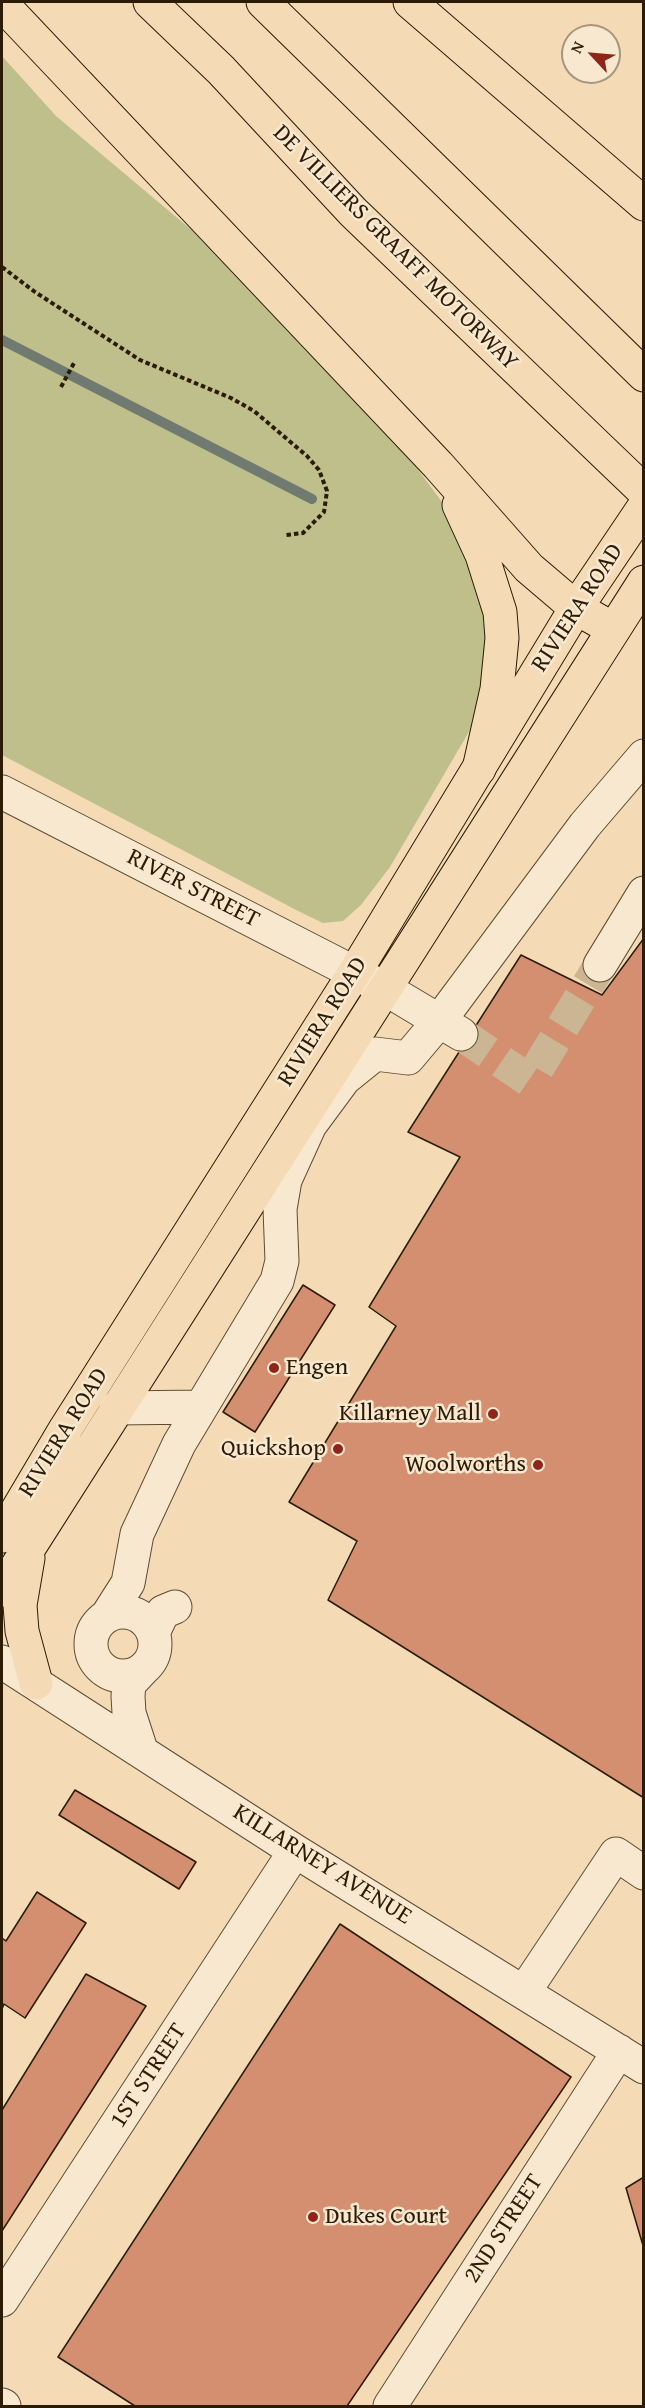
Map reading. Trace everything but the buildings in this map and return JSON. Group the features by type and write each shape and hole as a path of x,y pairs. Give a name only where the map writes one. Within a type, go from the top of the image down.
{"main road":[{"name":"DE VILLIERS GRAAFF MOTORWAY","path":"150,2 221,70 353,212 644,491"},
{"path":"263,2 644,375"},
{"path":"410,2 644,204"},
{"path":"434,2 644,184"},
{"path":"2,4 438,465 529,568 585,595 628,605"},
{"path":"438,465 482,555 500,612 498,681 480,769"},
{"name":"RIVIERA ROAD","path":"2,1590 16,1539 66,1428 355,972 585,595 644,507"},
{"name":"RIVIERA ROAD","path":"16,1539 116,1408 277,1177 384,988 628,605"},
{"path":"16,1539 22,1631 40,1685"}],"street":[{"path":"40,1685 60,1682 83,1664 99,1627 128,1582 137,1534 180,1444 277,1281 282,1261 277,1177 310,1125 344,1079 375,1054 408,1058 451,1027 526,902 644,756"},
{"name":"RIVER STREET","path":"2,792 355,972 451,1027"},
{"path":"600,965 644,893"},
{"path":"116,1408 201,1407"},
{"path":"153,1633 163,1612 175,1607"},
{"path":"141,1750 129,1713 129,1684 144,1668 154,1653 153,1633 148,1623 136,1614 120,1612 99,1627 92,1653 105,1671 123,1676 133,1675 144,1668"},
{"name":"KILLARNEY AVENUE","path":"2,1662 295,1851 631,2059"},
{"name":"1ST STREET","path":"2,2300 295,1851"},
{"path":"524,1992 616,1854 644,1873"},
{"name":"2ND STREET","path":"390,2406 631,2059"}],"path":[{"path":"2,267 35,292 140,360 231,398 254,411 307,456 319,470 327,491 324,512 303,533 286,535"},
{"path":"61,387 74,363"}],"green space":[{"path":"2,56 56,116 194,232 416,467 454,518 486,616 489,658 470,730 390,867 361,905 343,921 323,923 300,912 2,755"}],"waterway":[{"path":"2,340 312,499"}],"tunnel":[{"path":"461,1034 530,1081 600,965"}],"place":[{"name":"Engen","path":"274,1368"},
{"name":"Killarney Mall","path":"493,1414"},
{"name":"Quickshop","path":"338,1449"},
{"name":"Woolworths","path":"538,1465"},
{"name":"Dukes Court","path":"313,2217"}]}
